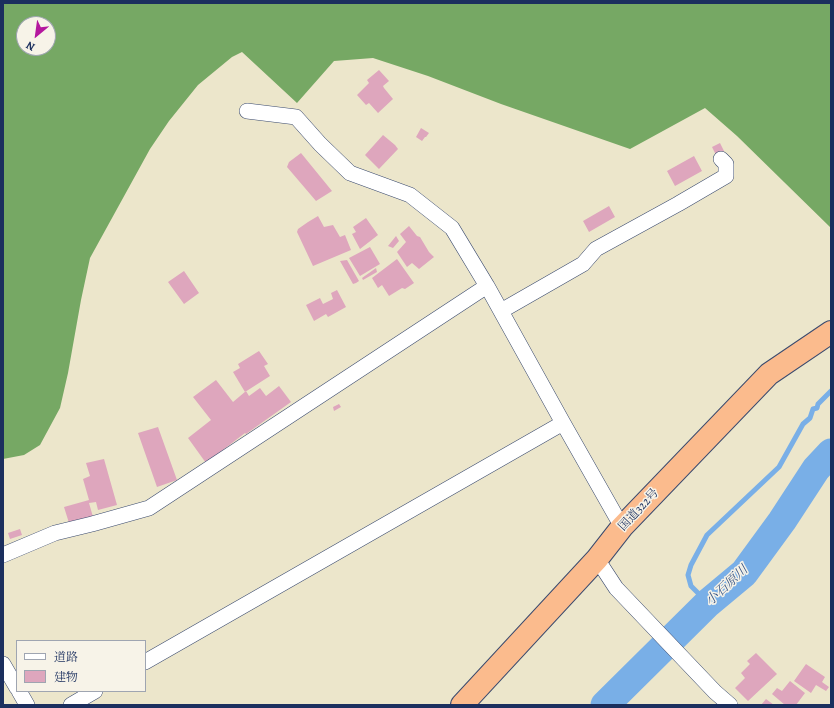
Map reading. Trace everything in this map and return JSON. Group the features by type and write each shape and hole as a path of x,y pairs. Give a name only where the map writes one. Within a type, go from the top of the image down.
{"highway":[{"name":"国道322号","path":"462,705 597,559 622,527 769,374 831,332"}],"street":[{"path":"247,111 296,117 320,144 350,173 410,195 452,228 487,286 622,527"},
{"path":"501,311 583,264 596,249 726,176 726,164 721,159"},
{"path":"3,555 55,534 149,508 487,286"},
{"path":"146,661 563,423"},
{"path":"597,559 616,588 715,692 730,705"},
{"path":"3,664 16,686"},
{"path":"20,692 27,705"},
{"path":"71,705 93,692"}],"green space":[{"path":"3,3 831,3 831,228 737,136 705,108 630,149 501,104 428,76 373,58 334,61 297,103 242,52 232,57 198,85 169,121 150,149 90,258 60,408 40,445 24,455 3,459"}],"building":[{"path":"379,70 389,81 383,86 393,99 378,113 369,103 366,105 357,95 369,83 367,80"},
{"path":"421,128 429,133 422,141 416,137"},
{"path":"383,135 398,149 379,169 365,155"},
{"path":"720,143 724,151 716,155 712,147"},
{"path":"301,153 332,191 316,201 287,167 289,162"},
{"path":"694,156 702,171 675,186 667,171"},
{"path":"609,206 615,217 589,232 583,221"},
{"path":"318,216 324,227 333,225 340,237 345,235 351,250 313,266 297,232 298,229"},
{"path":"366,218 378,235 360,249 352,234 356,232 353,227"},
{"path":"409,226 417,236 420,237 429,252 434,257 419,269 412,263 407,267 397,252 406,242 400,234"},
{"path":"396,236 399,241 393,248 388,246"},
{"path":"370,247 380,264 360,276 349,258"},
{"path":"397,259 414,283 389,296 382,285 378,288 372,278"},
{"path":"347,260 359,281 353,284 340,261"},
{"path":"376,268 377,272 363,280 362,278"},
{"path":"184,271 199,293 184,304 168,282"},
{"path":"337,290 346,307 328,317 326,314 314,321 306,305 320,298 323,304 333,299 331,293"},
{"path":"259,351 268,364 264,366 270,376 245,392 233,372 240,368 238,364"},
{"path":"216,380 233,402 246,391 249,396 260,388 266,396 279,386 291,402 246,434 245,433 206,463 188,438 211,420 193,397"},
{"path":"339,404 341,407 334,411 333,407"},
{"path":"158,427 177,480 157,487 138,433"},
{"path":"104,459 117,505 98,510 96,502 89,503 93,517 69,523 64,507 89,500 83,479 90,476 86,463"},
{"path":"20,529 22,535 10,539 8,533"},
{"path":"756,653 777,674 748,701 735,688 745,678 741,673 750,664 747,661"},
{"path":"806,664 825,677 822,682 829,687 826,691 816,685 811,693 794,681"},
{"path":"790,681 805,693 796,705 785,705 772,694 777,688 782,691"},
{"path":"766,699 774,705 761,705"}],"waterway":[{"path":"708,603 691,586 688,575 691,565 707,535 779,467 803,424 810,418 813,409 817,408 818,404 831,391"},
{"name":"小石原川","path":"605,705 708,603 744,573 782,521 816,469 831,453"}]}
